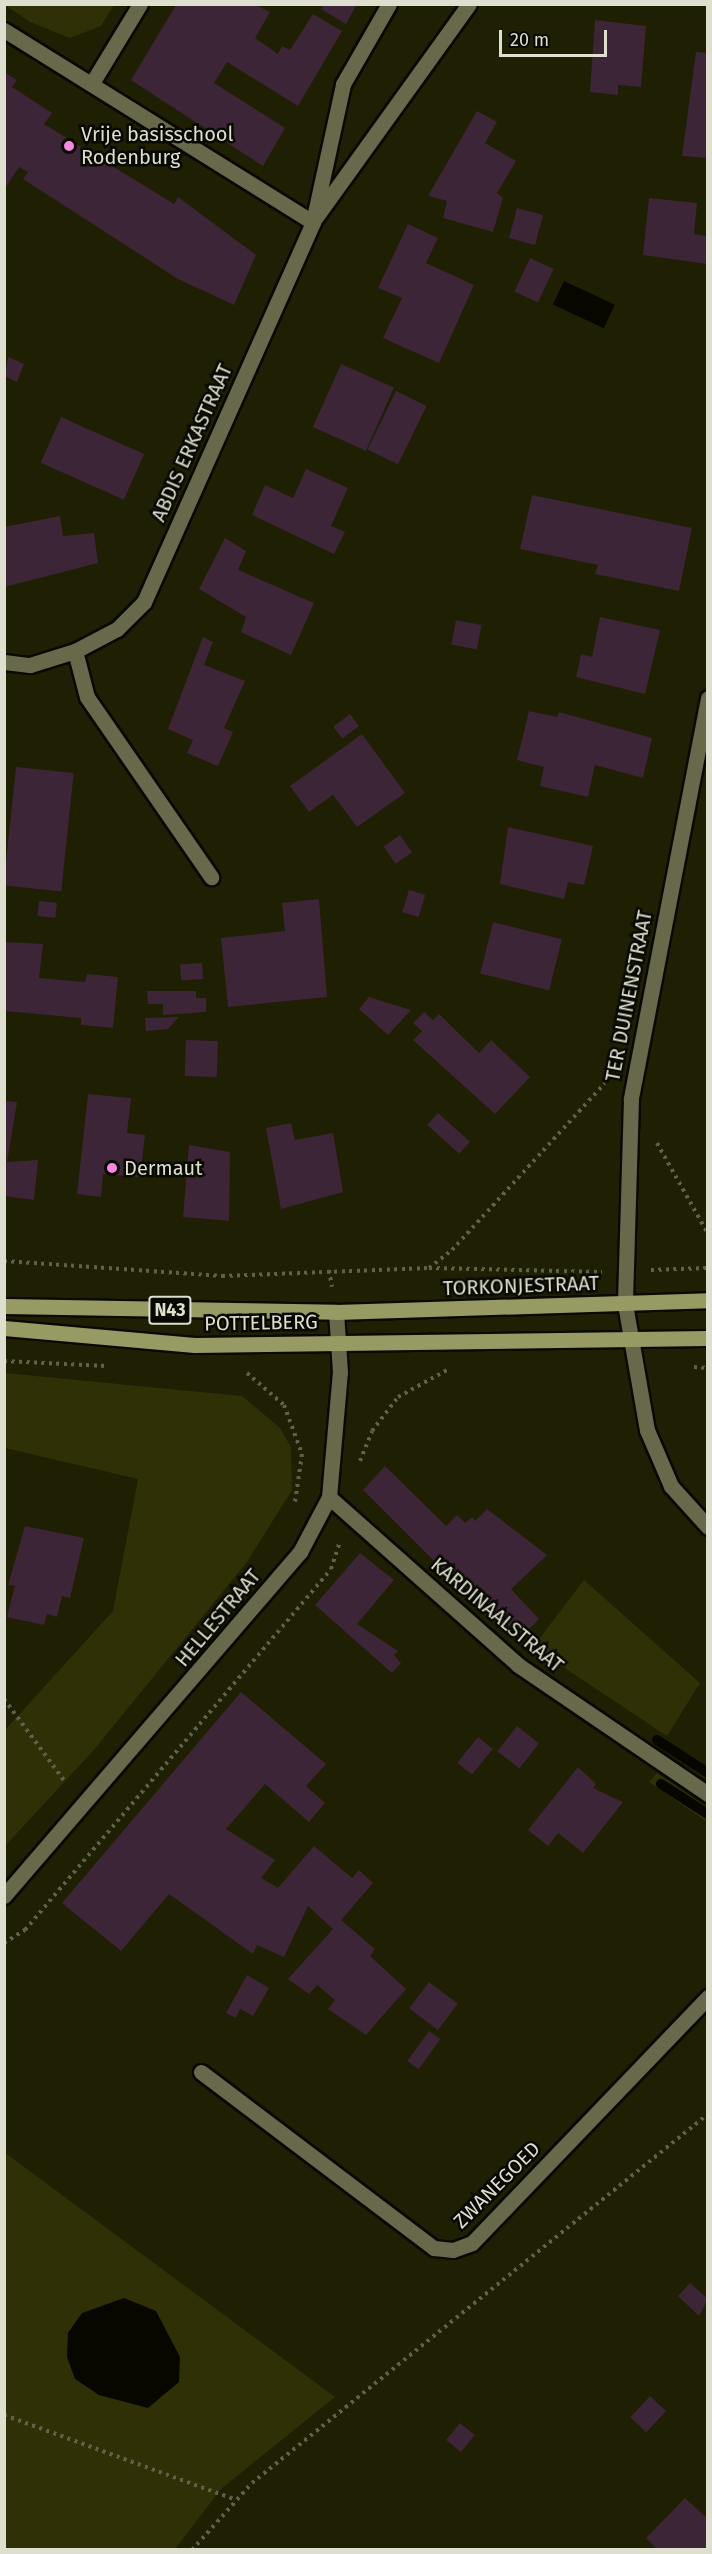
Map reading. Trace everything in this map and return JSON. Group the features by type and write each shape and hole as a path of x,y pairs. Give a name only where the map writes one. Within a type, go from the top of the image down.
{"main road":[{"name":"TORKONJESTRAAT","path":"336,1312 708,1300"},
{"name":"POTTELBERG","path":"4,1306 336,1312"},
{"name":"POTTELBERG","path":"4,1328 194,1345 338,1342"},
{"name":"N43","path":"338,1342 630,1341 708,1338"}],"street":[{"path":"92,83 140,4"},
{"name":"ABDIS ERKASTRAAT","path":"313,222 343,84 388,4"},
{"name":"ABDIS ERKASTRAAT","path":"4,662 30,664 75,651 117,629 144,602 313,222 469,4"},
{"path":"4,30 313,222"},
{"path":"75,651 87,697 211,877"},
{"name":"TER DUINENSTRAAT","path":"708,698 631,1098 629,1271 625,1304 647,1430 671,1486 708,1527"},
{"name":"HELLESTRAAT","path":"4,1896 300,1552 328,1497 338,1408 336,1312"},
{"name":"KARDINAALSTRAAT","path":"328,1497 518,1665 708,1794"},
{"name":"ZWANEGOED","path":"201,2072 434,2248 453,2250 472,2243 708,1997"}],"path":[{"path":"429,1268 600,1093 609,1076"},
{"path":"654,1138 708,1234"},
{"path":"4,1262 222,1276 329,1270 429,1268 629,1271 708,1268"},
{"path":"357,1469 372,1431 398,1398 454,1367"},
{"path":"247,1373 284,1405 302,1454 290,1513"},
{"path":"4,1699 66,1783"},
{"path":"59,1792 74,1774"},
{"path":"192,2550 234,2499 708,2114"},
{"path":"4,2415 234,2499"}],"shaded area":[{"path":"5,5 114,5 101,26 70,38 30,22"},
{"path":"564,281 615,305 604,328 553,305"},
{"path":"5,1373 242,1396 280,1428 291,1447 292,1490 247,1562 93,1751 5,1846 5,1730 113,1611 138,1479 5,1448"},
{"path":"584,1580 700,1683 667,1736 533,1647"},
{"path":"657,1773 707,1807 707,1822 649,1782"},
{"path":"4,2152 335,2397 221,2489 175,2549 5,2549"},
{"path":"124,2298 156,2311 180,2357 179,2382 148,2408 99,2395 75,2379 67,2357 68,2333 82,2313"}],"building":[{"path":"324,4 357,4 346,24 321,9"},
{"path":"176,5 256,5 270,12 255,38 278,54 282,46 290,50 313,14 342,31 298,106 227,62 214,83 285,128 263,166 131,80"},
{"path":"595,20 646,26 641,87 618,85 618,95 590,92"},
{"path":"696,52 708,53 708,158 682,156"},
{"path":"4,72 17,80 12,87 52,113 44,124 174,204 178,197 256,255 234,305 178,279 23,179 28,172 19,167 4,190"},
{"path":"477,111 497,122 485,143 516,161 497,193 503,198 493,232 443,218 447,201 428,196"},
{"path":"649,198 697,203 694,234 708,236 708,264 643,255"},
{"path":"517,208 543,215 535,245 509,238"},
{"path":"408,224 438,238 426,263 474,285 439,363 383,338 402,298 378,288"},
{"path":"530,258 554,269 538,303 514,292"},
{"path":"8,357 24,364 17,382 5,376"},
{"path":"341,364 394,388 366,451 313,427"},
{"path":"396,391 427,406 398,464 368,449"},
{"path":"61,417 144,454 124,500 41,463"},
{"path":"306,469 348,488 331,526 345,532 334,554 252,515 265,485 293,498"},
{"path":"532,495 692,528 679,591 595,574 598,565 520,549"},
{"path":"60,516 63,536 94,533 98,563 4,587 4,527"},
{"path":"225,538 246,551 238,570 314,603 291,655 241,632 246,617 199,589"},
{"path":"600,617 660,630 645,694 576,677 581,654 592,657"},
{"path":"456,620 482,625 477,650 451,645"},
{"path":"203,637 213,642 204,665 245,681 224,728 233,732 218,766 187,753 193,740 168,729"},
{"path":"529,711 557,717 559,712 652,738 643,778 595,765 588,797 540,786 544,767 517,760"},
{"path":"350,714 359,726 342,739 333,727"},
{"path":"362,734 405,793 357,827 333,795 309,812 290,786"},
{"path":"16,767 74,773 61,891 4,885"},
{"path":"508,827 593,846 584,885 568,882 564,899 500,884"},
{"path":"400,835 412,852 396,864 384,846"},
{"path":"409,890 425,895 419,917 402,912"},
{"path":"319,899 327,997 228,1007 221,938 285,931 282,903"},
{"path":"39,901 57,903 55,918 37,916"},
{"path":"493,922 562,939 549,991 480,973"},
{"path":"6,942 43,944 39,978 85,982 87,974 118,977 113,1028 81,1025 81,1018 4,1011"},
{"path":"202,963 203,979 181,980 180,965"},
{"path":"147,991 196,991 196,998 206,998 206,1012 163,1015 163,1004 148,1004"},
{"path":"369,997 411,1010 388,1035 359,1009"},
{"path":"424,1012 433,1020 439,1014 479,1053 491,1040 530,1077 495,1114 413,1040 422,1031 413,1023"},
{"path":"179,1017 168,1029 146,1031 145,1018"},
{"path":"186,1040 218,1041 217,1077 185,1076"},
{"path":"88,1094 131,1098 127,1133 145,1135 140,1177 103,1174 101,1197 77,1194"},
{"path":"4,1101 17,1102 7,1162 38,1160 34,1200 4,1196"},
{"path":"438,1113 470,1142 459,1154 427,1125"},
{"path":"291,1123 295,1140 333,1133 343,1192 281,1209 266,1128"},
{"path":"189,1145 230,1152 229,1221 183,1217"},
{"path":"385,1466 446,1526 457,1515 465,1523 472,1517 475,1521 487,1509 547,1555 511,1589 539,1619 522,1636 439,1566 363,1490"},
{"path":"25,1526 84,1538 70,1598 62,1596 57,1617 47,1614 44,1625 7,1617 15,1586 8,1585"},
{"path":"360,1553 394,1580 357,1624 398,1651 394,1655 401,1663 392,1673 315,1605"},
{"path":"241,1692 326,1764 306,1786 325,1803 309,1822 265,1784 226,1829 275,1860 261,1878 278,1888 314,1846 352,1878 359,1870 373,1883 341,1920 375,1949 370,1956 406,1989 366,2035 328,2009 335,2000 317,1985 309,1994 288,1979 333,1929 308,1906 284,1957 257,1945 253,1954 169,1894 121,1951 62,1903"},
{"path":"517,1726 539,1743 519,1768 497,1751"},
{"path":"478,1737 493,1749 472,1775 457,1763"},
{"path":"578,1767 596,1784 593,1788 623,1802 583,1853 558,1833 548,1846 528,1830"},
{"path":"247,1975 269,1988 253,2016 240,2009 236,2018 226,2013"},
{"path":"429,1982 458,2004 438,2030 409,2008"},
{"path":"429,2031 440,2039 419,2069 407,2061"},
{"path":"690,2283 708,2299 699,2316 678,2296"},
{"path":"650,2396 666,2411 646,2432 630,2417"},
{"path":"460,2423 475,2435 461,2452 446,2440"},
{"path":"685,2498 708,2519 708,2550 658,2550 646,2538"}],"waterway":[{"path":"657,1740 708,1773"},
{"path":"661,1784 708,1814"}],"place":[{"name":"Vrije basisschool Rodenburg","path":"69,146"},
{"name":"Dermaut","path":"112,1168"}]}
